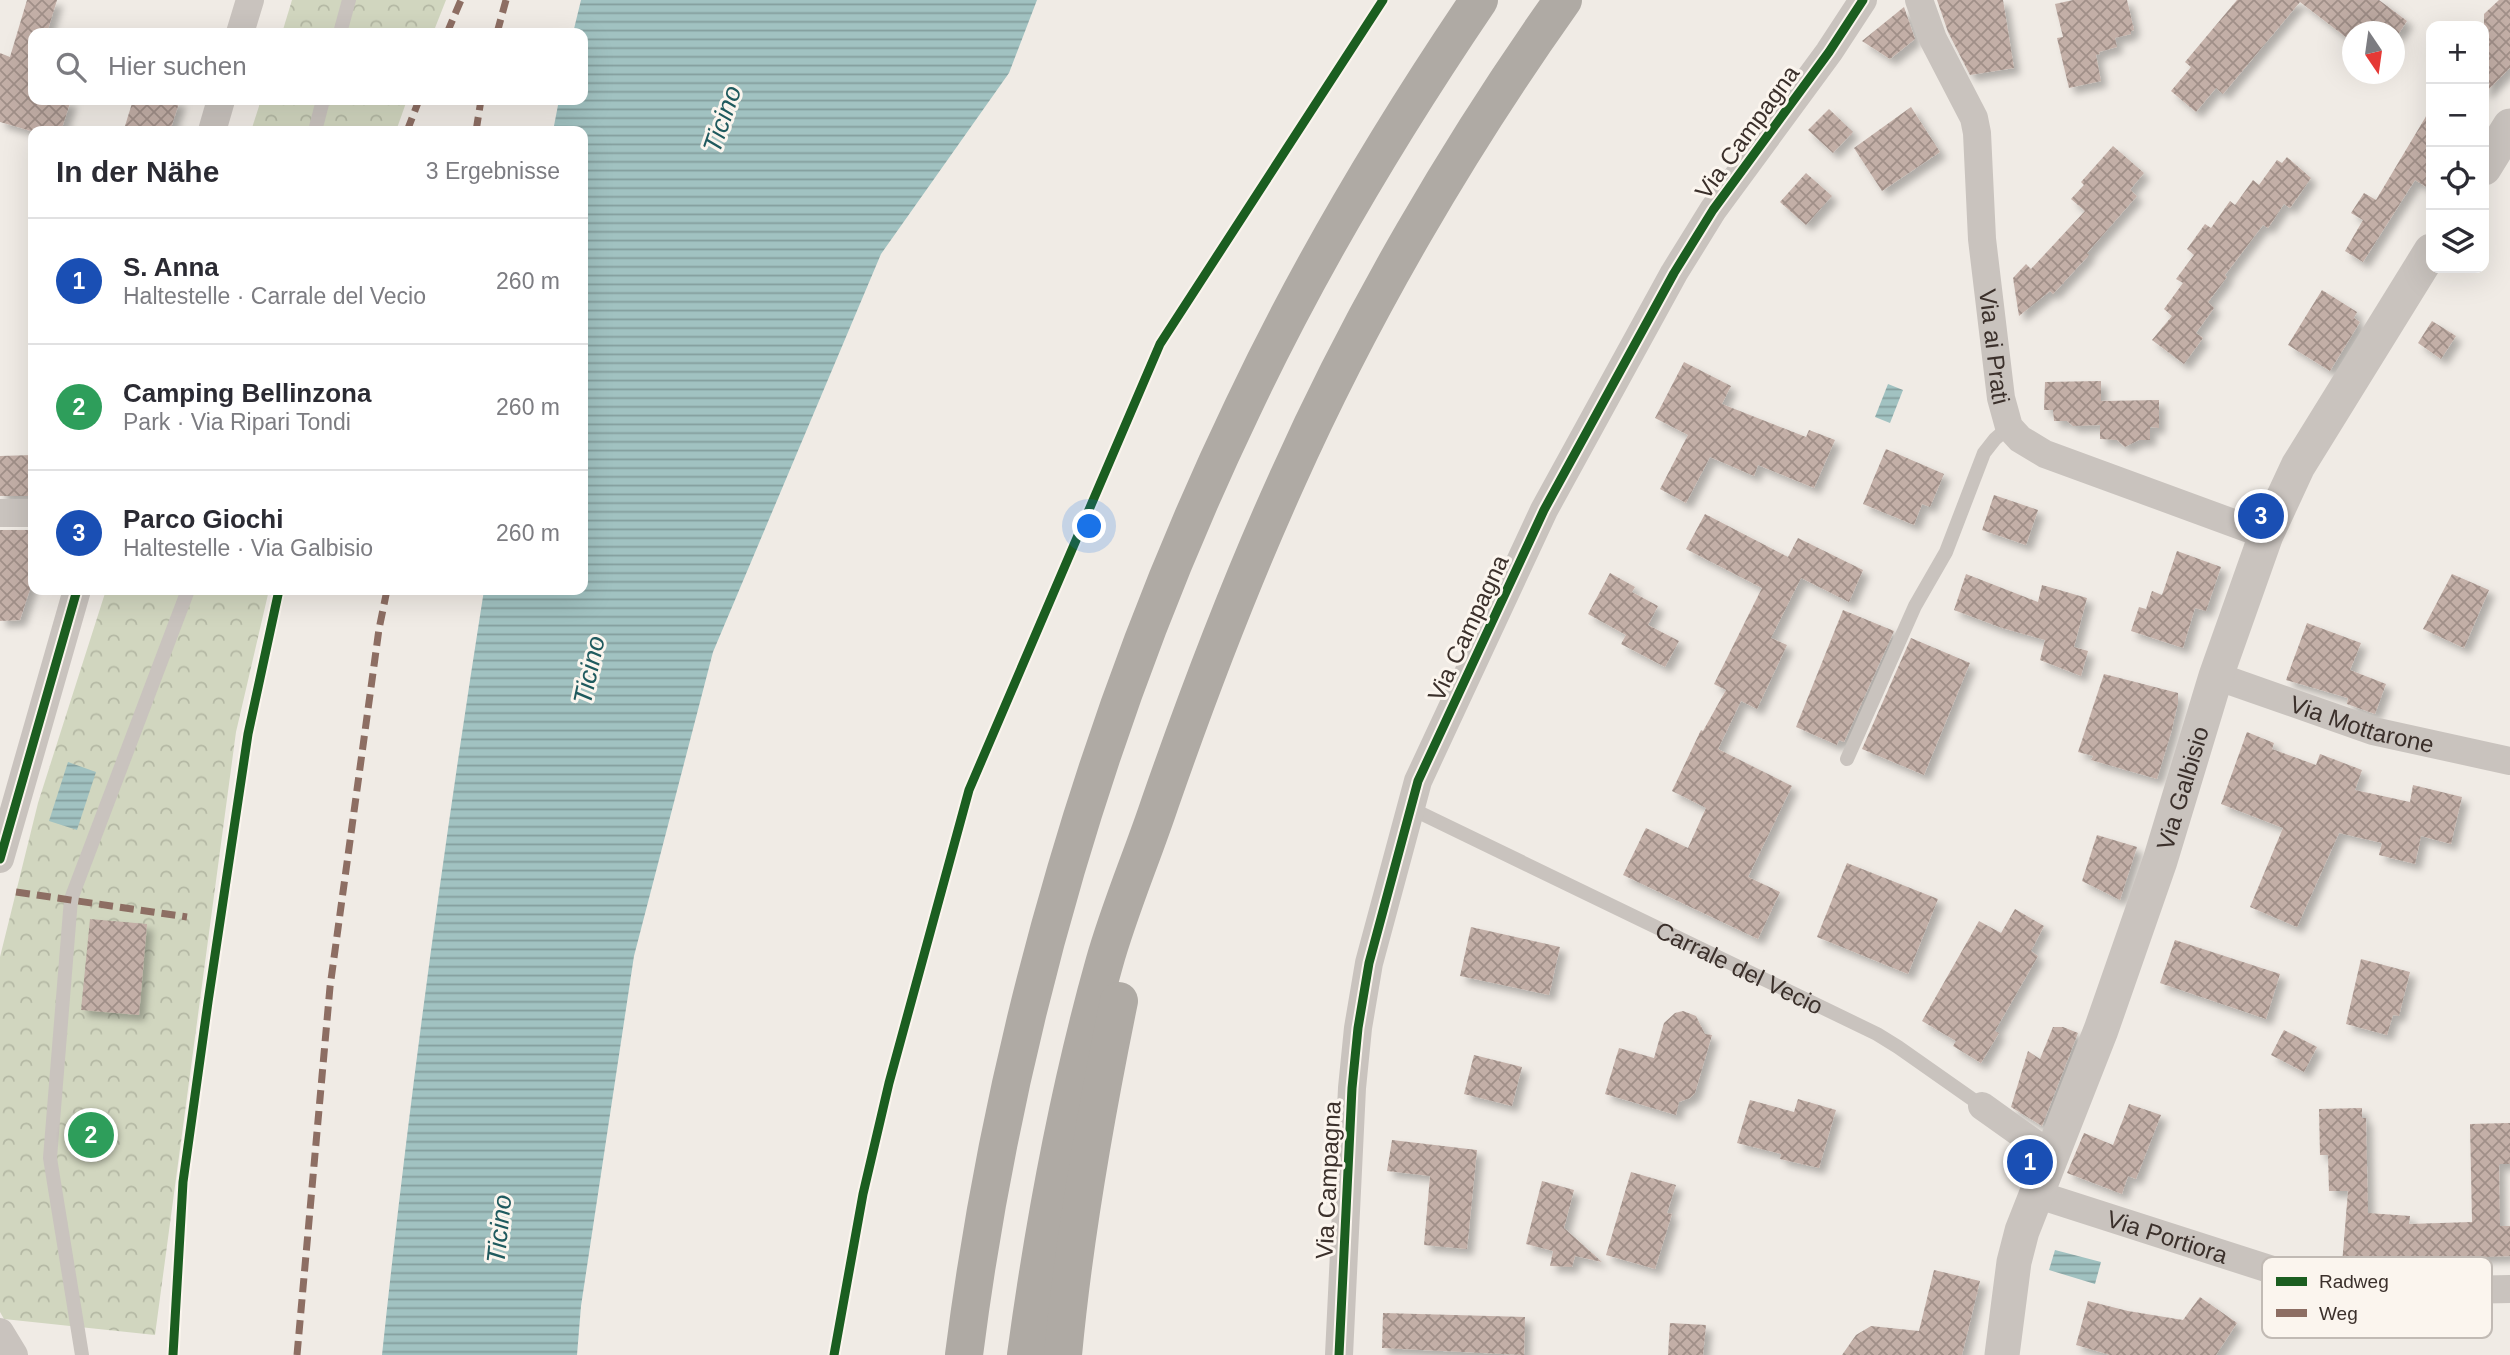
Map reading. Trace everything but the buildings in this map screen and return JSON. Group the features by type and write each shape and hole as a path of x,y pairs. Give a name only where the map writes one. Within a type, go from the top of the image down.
{"highway":[{"path":"964,1355 983,1231 1032,997 1093,785 1158,601 1243,407 1306,284 1362,185 1479,0"},
{"path":"1026,1355 1046,1224 1079,1060 1105,960 1220,637 1287,478 1396,266 1460,156 1563,0"},
{"path":"1063,1355 1074,1261 1099,1104 1161,801"}],"street":[{"path":"242,28 250,0"},
{"name":"Via Campagna","path":"1339,1355 1352,1088 1358,1028 1369,963 1418,781 1544,510 1674,273 1713,210 1829,52 1863,0"},
{"name":"Via ai Prati","path":"1919,0 1933,39 1974,118 1978,133 1985,264 1996,366 2009,428 2020,439 2045,454 2266,535"},
{"path":"213,126 220,105"},
{"path":"2489,160 2510,126"},
{"name":"Via Galbisio","path":"2002,1355 2018,1245 2101,1030 2160,861 2216,676 2266,535 2298,466 2426,259"},
{"path":"0,513 28,513"},
{"path":"0,859 76,595"},
{"name":"Via Mottarone","path":"2216,676 2373,732 2510,761"},
{"name":"Carrale del Vecio","path":"1982,1106 2052,1156"},
{"name":"Via Portiora","path":"2036,1194 2262,1268"},
{"name":"Via Portiora","path":"2492,1289 2510,1289"},
{"path":"0,1332 15,1355"}],"lane":[{"path":"341,28 349,0"},
{"path":"315,126 322,105"},
{"path":"1847,759 1915,606 1946,552 1984,453 1994,439 2009,428"},
{"path":"82,1355 50,1158 71,899 186,595"},
{"name":"Carrale del Vecio","path":"1410,808 1877,1034 1982,1106"}],"green space":[{"path":"292,0 446,0 435,28 284,28"},
{"path":"259,105 405,105 398,126 253,126"},
{"path":"104,595 268,595 236,732 155,1335 4,1319 0,1312 0,957 38,803"}],"water":[{"name":"Ticino","path":"581,0 1037,0 1009,73 881,254 713,652 634,956 581,1306 577,1355 382,1355 428,972 483,595 588,595 588,126 554,126 558,105 588,105 588,28 574,28"},
{"path":"1888,384 1903,390 1890,423 1875,417"},
{"path":"68,762 96,772 77,830 49,821"},
{"path":"2055,1250 2101,1262 2095,1284 2049,1270"}],"marked path":[{"path":"449,28 461,0"},
{"path":"498,28 506,0"},
{"path":"409,126 417,105"},
{"path":"477,126 480,105"},
{"path":"297,1355 330,987 386,595"},
{"path":"16,892 187,917"}],"cycle path":[{"path":"834,1355 863,1194 889,1083 969,790 1160,344 1383,0"},
{"path":"1339,1355 1352,1088 1358,1028 1369,963 1418,781 1544,510 1674,273 1713,210 1829,52 1863,0"},
{"path":"0,859 76,595"},
{"path":"173,1355 183,1182 248,734 278,595"}],"place":[{"name":"Parco Giochi","path":"2261,516"},
{"name":"Camping Bellinzona","path":"91,1135"},
{"name":"S. Anna","path":"2030,1162"}]}
